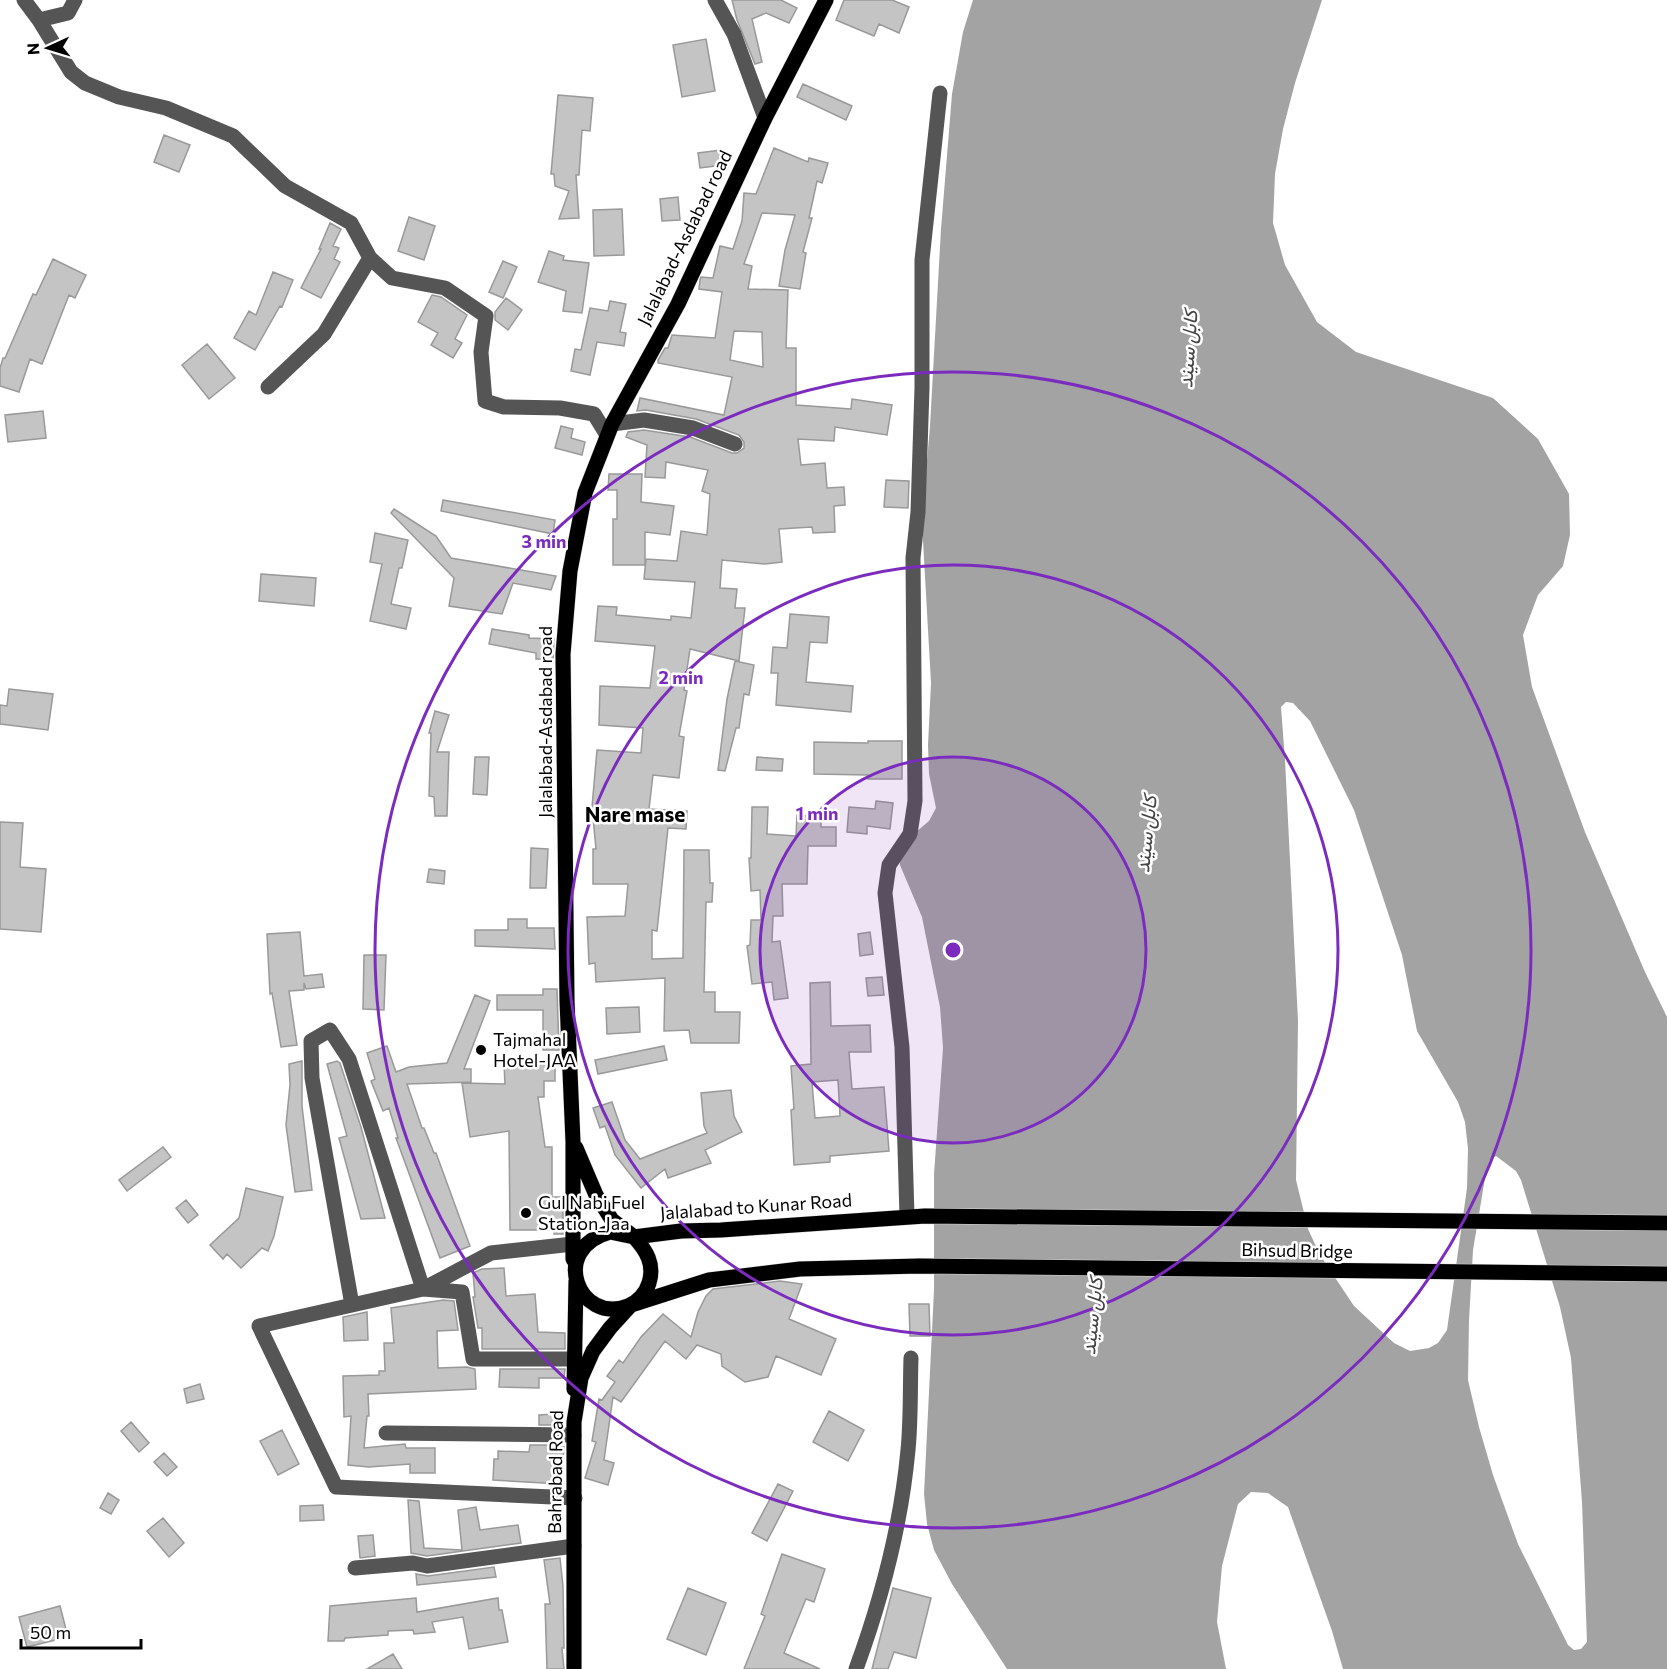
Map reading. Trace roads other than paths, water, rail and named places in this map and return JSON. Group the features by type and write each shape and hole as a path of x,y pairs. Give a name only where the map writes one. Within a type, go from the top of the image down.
{"main road":[{"name":"Jalalabad-Asdabad road","path":"576,1263 573,1259 573,1142 567,1001 563,654 570,571 585,494 610,429 678,304 765,118 826,0"},
{"path":"573,1142 596,1195 612,1220 634,1237 648,1255 651,1266 651,1278 640,1298 620,1309 597,1306 580,1290 576,1279"},
{"name":"Jalalabad to Kunar Road","path":"634,1237 681,1231 907,1216 1667,1223"},
{"path":"574,1429 573,1359 576,1263 584,1247 598,1236 610,1232 634,1237"},
{"name":"Bihsud Bridge","path":"631,1305 709,1280 800,1269 927,1267 1667,1274"},
{"name":"Bahrabad Road","path":"574,1669 574,1429 581,1378 592,1351 631,1305"}],"street":[{"path":"24,0 71,72 85,83 119,97 166,108 233,136 285,186 351,223 370,258 392,278 445,288 486,316 481,352 486,401 504,407 560,408 594,414 610,429 644,420 693,428 735,444"},
{"path":"39,20 68,13 75,0"},
{"path":"715,0 734,34 765,118"},
{"path":"907,1216 902,1047 885,893 889,865 910,834 915,801 913,558 918,512 922,388 922,260 940,93"},
{"path":"268,387 324,334 370,258"},
{"path":"352,1305 312,1077 311,1041 330,1030 349,1059 423,1289"},
{"path":"573,1244 492,1253 423,1289 259,1326 336,1487 575,1498"},
{"path":"423,1289 462,1292 473,1359 573,1359"},
{"path":"856,1669 876,1614 895,1540 908,1449 911,1358"},
{"path":"386,1433 574,1429"},
{"path":"355,1568 413,1563 427,1566 574,1546"}],"water":[{"name":"کابل سيند","path":"973,0 1322,0 1295,83 1283,129 1275,174 1273,223 1285,265 1317,322 1356,352 1493,398 1538,439 1569,494 1570,535 1563,566 1538,595 1523,635 1532,687 1585,832 1645,972 1667,1017 1667,1669 1343,1669 1332,1631 1288,1507 1268,1493 1251,1492 1238,1504 1222,1566 1217,1622 1226,1669 1007,1669 952,1584 934,1550 927,1524 924,1494 934,1290 934,1174 943,1048 940,1007 922,917 900,865 899,857 916,832 929,821 936,808 929,774 931,683 923,509 952,94 963,32","holes":["1286,702 1293,703 1310,721 1354,810 1402,955 1417,1031 1458,1102 1465,1122 1468,1149 1467,1188 1447,1330 1438,1343 1429,1348 1410,1351 1394,1343 1354,1306 1320,1255 1308,1229 1296,1180 1298,1021 1281,707","1496,1156 1516,1171 1521,1180 1560,1307 1571,1358 1582,1502 1587,1642 1581,1649 1574,1650 1568,1645 1518,1544 1493,1475 1468,1380 1473,1250 1486,1172 1490,1160"]}],"place":[{"name":"Tajmahal Hotel-JAA","path":"481,1050"},
{"name":"Gul Nabi Fuel Station_Jaa","path":"526,1213"}],"district":[{"name":"Nare mase","path":"635,815"}]}
